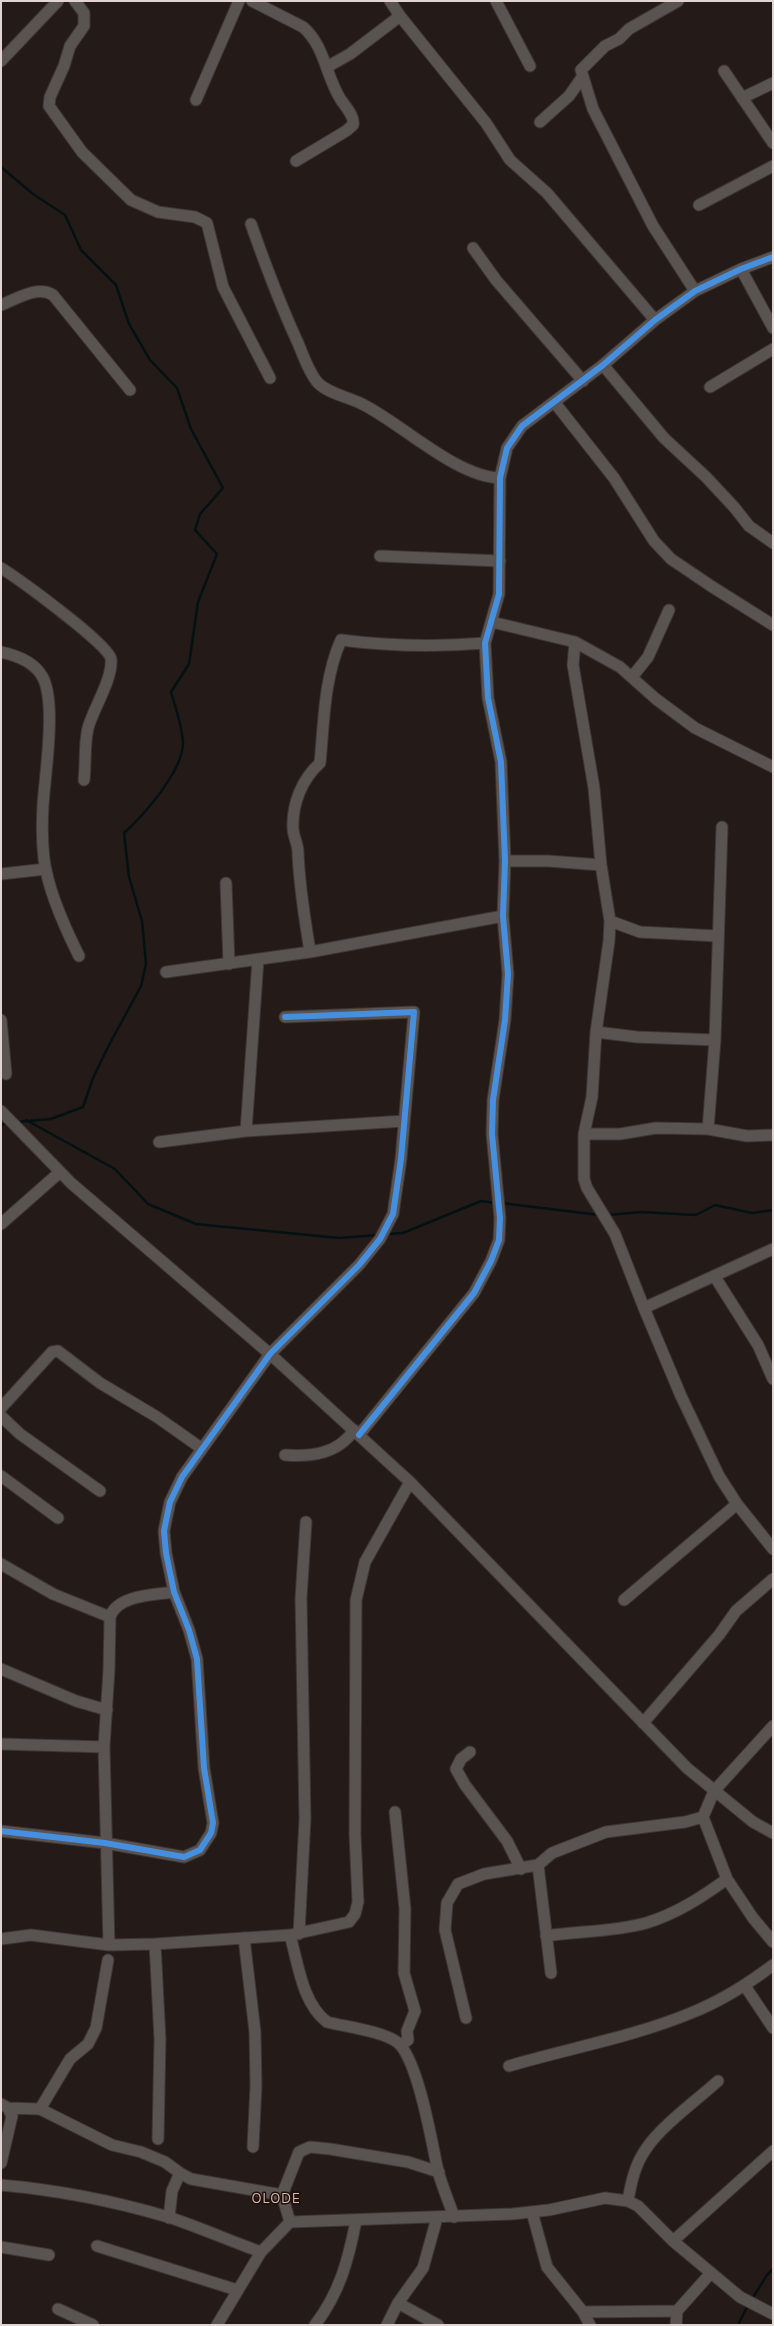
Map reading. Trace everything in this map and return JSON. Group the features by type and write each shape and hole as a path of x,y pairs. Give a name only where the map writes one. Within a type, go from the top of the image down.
{"street":[{"path":"1,61 58,1"},
{"path":"75,1 84,13 84,26 70,46 64,66 50,97 49,106 82,152 131,200 158,212 195,217 207,224 223,287 270,378"},
{"path":"196,100 238,1"},
{"path":"252,1 310,32 316,41 337,94 354,119 353,125 296,161"},
{"path":"390,1 400,16 486,123 510,160 547,193 655,320"},
{"path":"496,1 530,66"},
{"path":"678,1 629,29 619,39 605,46 582,70 593,108 654,226 695,291"},
{"path":"327,67 350,54 400,16"},
{"path":"724,71 773,143"},
{"path":"540,122 569,96 583,76"},
{"path":"742,98 773,84"},
{"path":"699,205 773,166"},
{"path":"251,224 283,310 305,360 318,383 333,392 363,404 448,459 490,478 500,478"},
{"path":"473,248 496,280 583,381"},
{"path":"285,1455 304,1456 322,1453 347,1440 356,1433 474,1293 492,1261 499,1240 500,1218 492,1134 493,1100 505,1020 508,974 502,916 505,861 501,762 488,698 485,643 499,594 500,478 507,448 522,426 555,403 604,365 655,320 695,291 741,269 773,258"},
{"path":"741,269 773,328"},
{"path":"1,305 32,292 44,292 53,295 130,390"},
{"path":"710,387 773,349"},
{"path":"604,365 664,438 706,477 734,507 749,526 773,543"},
{"path":"555,403 622,489 654,541 671,559 773,625"},
{"path":"380,556 500,561"},
{"path":"1,568 33,590 100,644 110,656 111,663 104,688 88,728 84,780"},
{"path":"632,677 648,657 669,610"},
{"path":"492,622 575,642 620,667 656,698 695,728 773,767"},
{"path":"310,952 298,869 298,850 293,829 294,808 299,792 311,771 320,763 325,702 333,657 341,640 369,643 448,646 485,643"},
{"path":"575,642 573,665 594,788 601,866 610,921 596,1032 592,1097 584,1134 584,1179 587,1188 602,1210 615,1234 644,1308 696,1430 719,1476 737,1504 773,1549"},
{"path":"1,652 16,655 33,667 42,676 46,685 50,724 43,807 46,869 66,928 79,956"},
{"path":"708,1129 715,1040 722,827"},
{"path":"505,861 548,861 601,866"},
{"path":"1,874 46,869"},
{"path":"226,883 228,964"},
{"path":"166,972 310,952 502,916"},
{"path":"610,921 640,932 718,936"},
{"path":"246,1132 258,960"},
{"path":"1,1831 105,1843 184,1857 200,1850 211,1833 213,1823 204,1768 197,1659 189,1630 174,1592 166,1554 164,1530 170,1502 182,1477 270,1354 359,1265 380,1238 393,1214 401,1159 414,1012 285,1017"},
{"path":"1,1020 6,1074"},
{"path":"596,1032 637,1037 715,1040"},
{"path":"1,1111 60,1172 270,1354 410,1482 676,1758 753,1822 773,1832"},
{"path":"159,1142 246,1132 404,1121"},
{"path":"584,1134 620,1134 656,1128 708,1129 747,1136 773,1135"},
{"path":"1,1224 60,1172"},
{"path":"644,1308 715,1277 773,1249"},
{"path":"715,1277 758,1345 773,1379"},
{"path":"1,1408 52,1352 58,1351 100,1383 157,1417 202,1448"},
{"path":"1,1416 20,1434 100,1491"},
{"path":"1,1476 58,1518"},
{"path":"4,1935 50,1936 109,1945 155,1944 294,1934 349,1922 355,1914 358,1902 355,1834 356,1600 365,1562 410,1482"},
{"path":"624,1600 737,1504"},
{"path":"306,1522 301,1598 304,1819 294,1934 305,1990 313,2008 327,2022 389,2038 401,2046 411,2065 430,2126 438,2172 454,2217"},
{"path":"1,1564 53,1594 110,1617"},
{"path":"643,1723 719,1635 736,1611 773,1579"},
{"path":"109,1945 105,1843 104,1746 107,1710 110,1617 112,1610 123,1603 174,1592"},
{"path":"1,1669 76,1701 107,1710"},
{"path":"773,1726 714,1791 703,1817 727,1879 753,1918 773,1942"},
{"path":"1,1744 104,1746"},
{"path":"470,1752 461,1759 456,1769 465,1785 507,1841 520,1869"},
{"path":"395,1812 405,1909 404,1973 414,2011 407,2031 408,2040 401,2046"},
{"path":"466,2018 444,1930 447,1903 454,1889 462,1881 484,1874 538,1865 552,1853 606,1832 685,1822 703,1817"},
{"path":"538,1865 551,1973"},
{"path":"546,1936 622,1928 646,1923 684,1907 727,1879"},
{"path":"244,1938 255,2032 256,2086 253,2147"},
{"path":"155,1944 160,2038 158,2138"},
{"path":"40,2109 70,2059 88,2044 96,2028 108,1960"},
{"path":"509,2066 629,2035 692,2013 745,1986 773,1965"},
{"path":"745,1986 773,2028"},
{"path":"628,2201 631,2180 646,2149 718,2081"},
{"path":"5,2106 40,2109 112,2145 140,2152 165,2162 191,2179 282,2195"},
{"path":"1,2163 12,2123 12,2116 5,2106"},
{"path":"290,2222 282,2195 299,2152 310,2147 408,2162 438,2172"},
{"path":"673,2241 773,2151"},
{"path":"169,2218 172,2191 180,2173"},
{"path":"1,2184 83,2197 169,2218 261,2252"},
{"path":"217,2325 261,2252 290,2222 437,2218 532,2212 606,2198 628,2201 638,2206 673,2241 710,2274 740,2297 773,2314"},
{"path":"532,2212 547,2267 583,2312 590,2325"},
{"path":"387,2325 398,2303 423,2268 437,2218"},
{"path":"315,2325 339,2288 349,2258 356,2221"},
{"path":"97,2246 237,2290"},
{"path":"1,2247 49,2255"},
{"path":"676,2325 677,2311 710,2274"},
{"path":"398,2303 438,2325"},
{"path":"58,2309 93,2325"},
{"path":"583,2312 677,2311"}],"waterway":[{"path":"1,167 33,194 65,215 81,250 116,285 129,324 150,360 177,388 191,429 223,488 200,514 195,530 217,554 198,602 189,664 171,692 182,732 183,744 181,755 169,780 160,793 151,805 124,833 129,877 142,921 146,964 141,986 93,1078 83,1107 51,1119 16,1122"},
{"path":"26,1120 115,1169 148,1204 196,1224 339,1238 378,1235"},
{"path":"1,1125 8,1123"},
{"path":"387,1234 403,1233 481,1201 496,1203"},
{"path":"501,1203 599,1215"},
{"path":"608,1215 641,1212 696,1215 715,1205 752,1213 773,1210"},
{"path":"752,2299 767,2275 773,2269"},
{"path":"738,2325 748,2305"}],"cycle path":[{"path":"359,1435 474,1293 491,1261 499,1240 500,1218 492,1134 493,1100 505,1020 508,974 503,916 505,861 501,762 488,698 485,643 499,594 500,478 507,448 522,426 603,365 655,320 695,291 741,269 773,257"},
{"path":"1,1831 105,1843 184,1857 200,1850 211,1833 213,1823 204,1768 197,1659 189,1630 174,1592 166,1553 164,1531 170,1502 182,1477 270,1354 359,1265 380,1239 393,1214 401,1159 414,1012 285,1017"}],"district":[{"name":"OLODE","path":"276,2199"}]}
